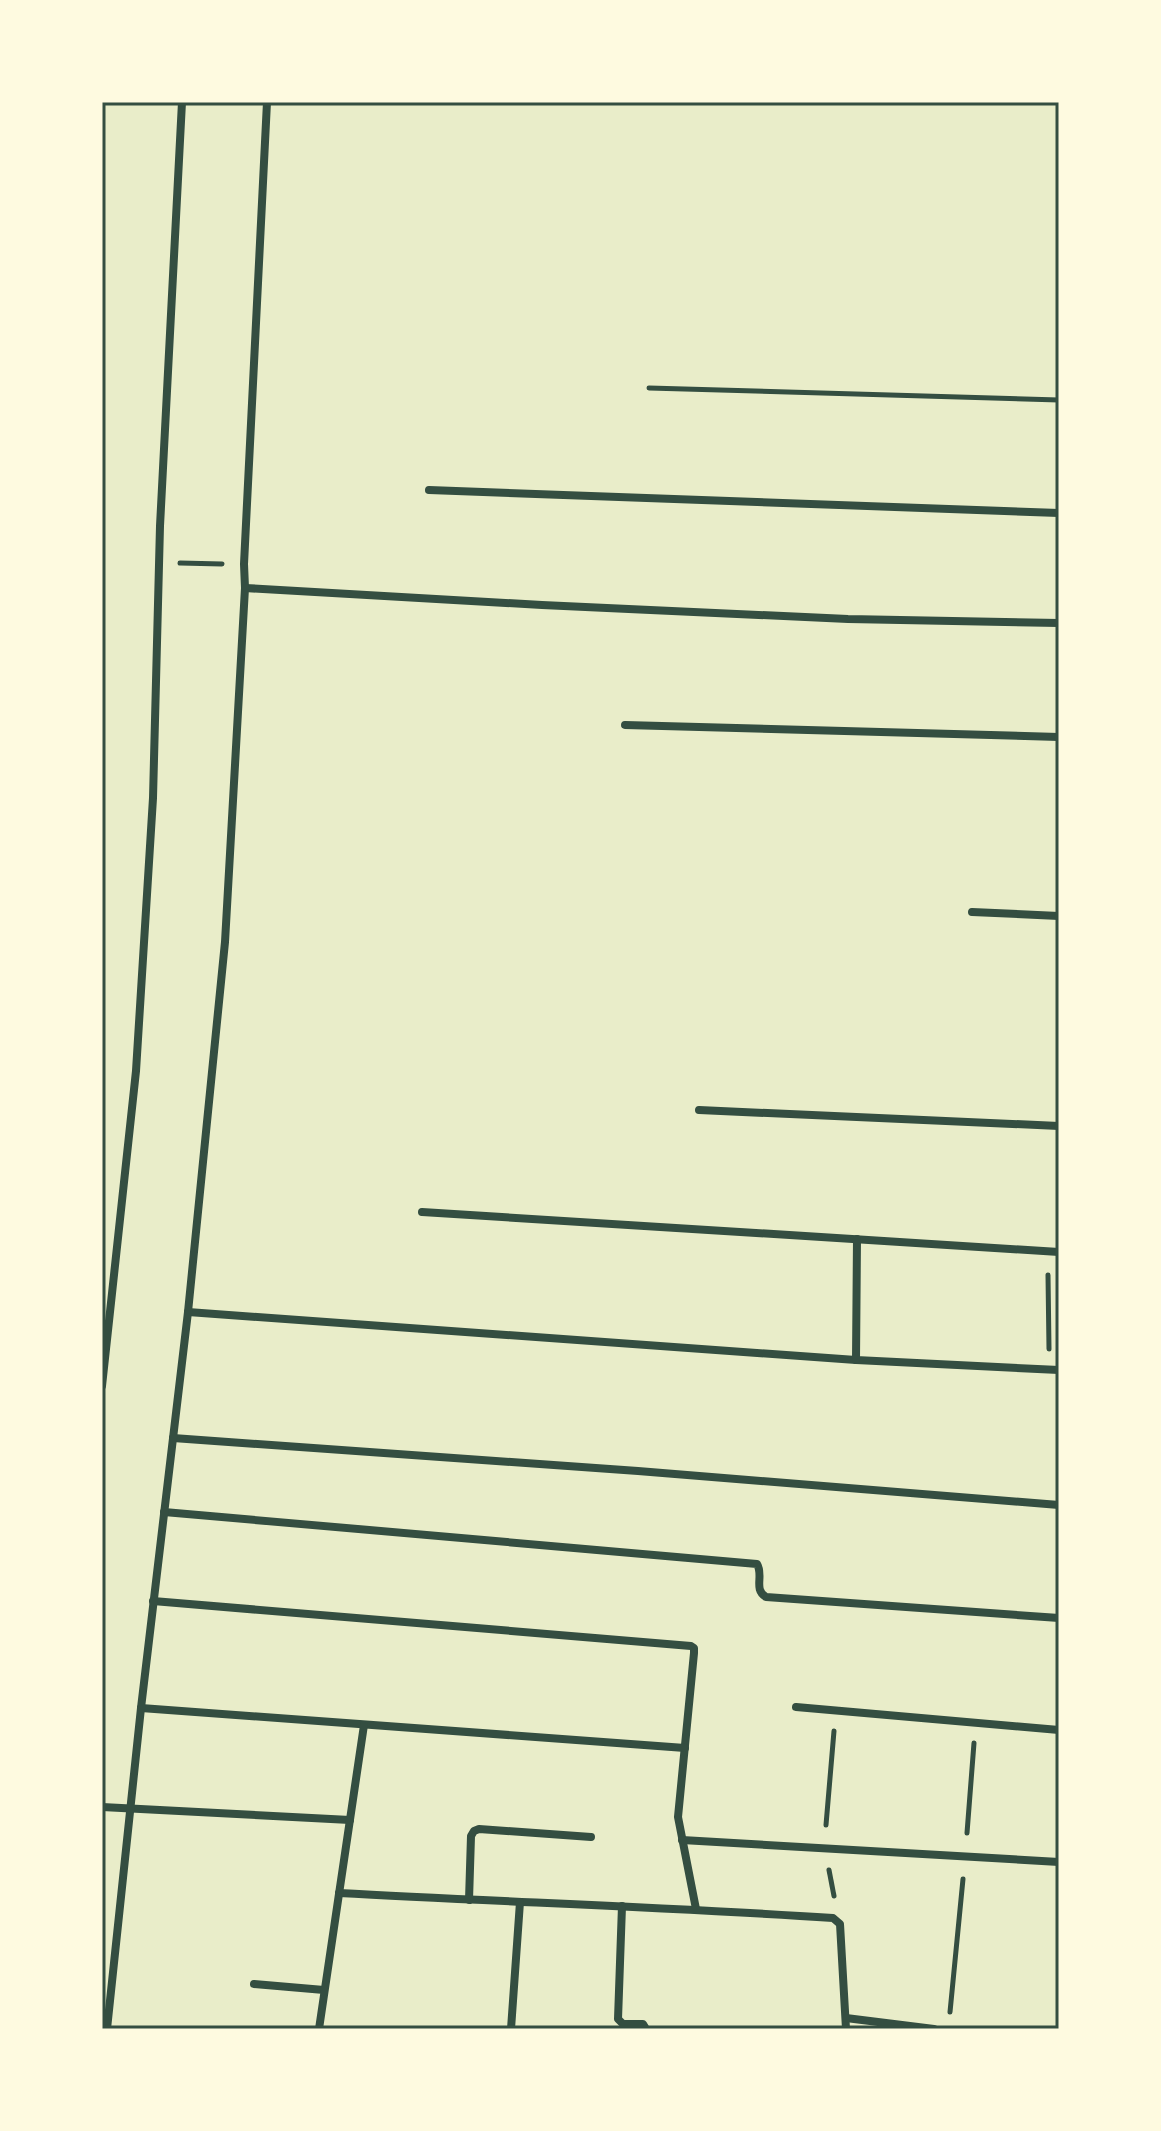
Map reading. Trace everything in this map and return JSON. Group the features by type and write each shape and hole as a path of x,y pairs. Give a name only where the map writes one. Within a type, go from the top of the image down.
{"street":[{"path":"102,1386 136,1071 153,798 159,562 182,102"},
{"path":"107,2029 188,1312 225,942 267,102"},
{"path":"429,490 1059,513"},
{"path":"245,588 833,619 1059,623"},
{"path":"625,725 1059,737"},
{"path":"972,912 1059,916"},
{"path":"699,1110 1059,1126"},
{"path":"422,1212 1059,1252"},
{"path":"856,1360 857,1239"},
{"path":"188,1312 856,1360 1059,1370"},
{"path":"173,1438 1059,1505"},
{"path":"164,1512 757,1564 760,1569 759,1589 766,1597 1059,1618"},
{"path":"153,1601 691,1646 694,1653 678,1817 696,1909"},
{"path":"796,1707 1059,1730"},
{"path":"141,1708 685,1748"},
{"path":"319,2029 364,1725"},
{"path":"105,1807 350,1820"},
{"path":"469,1900 471,1836 474,1831 591,1837"},
{"path":"682,1840 1059,1862"},
{"path":"339,1893 833,1918 840,1924 846,2029"},
{"path":"511,2029 520,1902"},
{"path":"622,1906 618,2019 621,2023 643,2024 646,2029"},
{"path":"254,1984 324,1990"},
{"path":"846,2018 934,2029"}],"path":[{"path":"649,388 1059,400"},
{"path":"159,562 244,564"},
{"path":"1048,1251 1049,1370"},
{"path":"836,1710 824,1847 840,1924"},
{"path":"950,2013 976,1722"}]}
